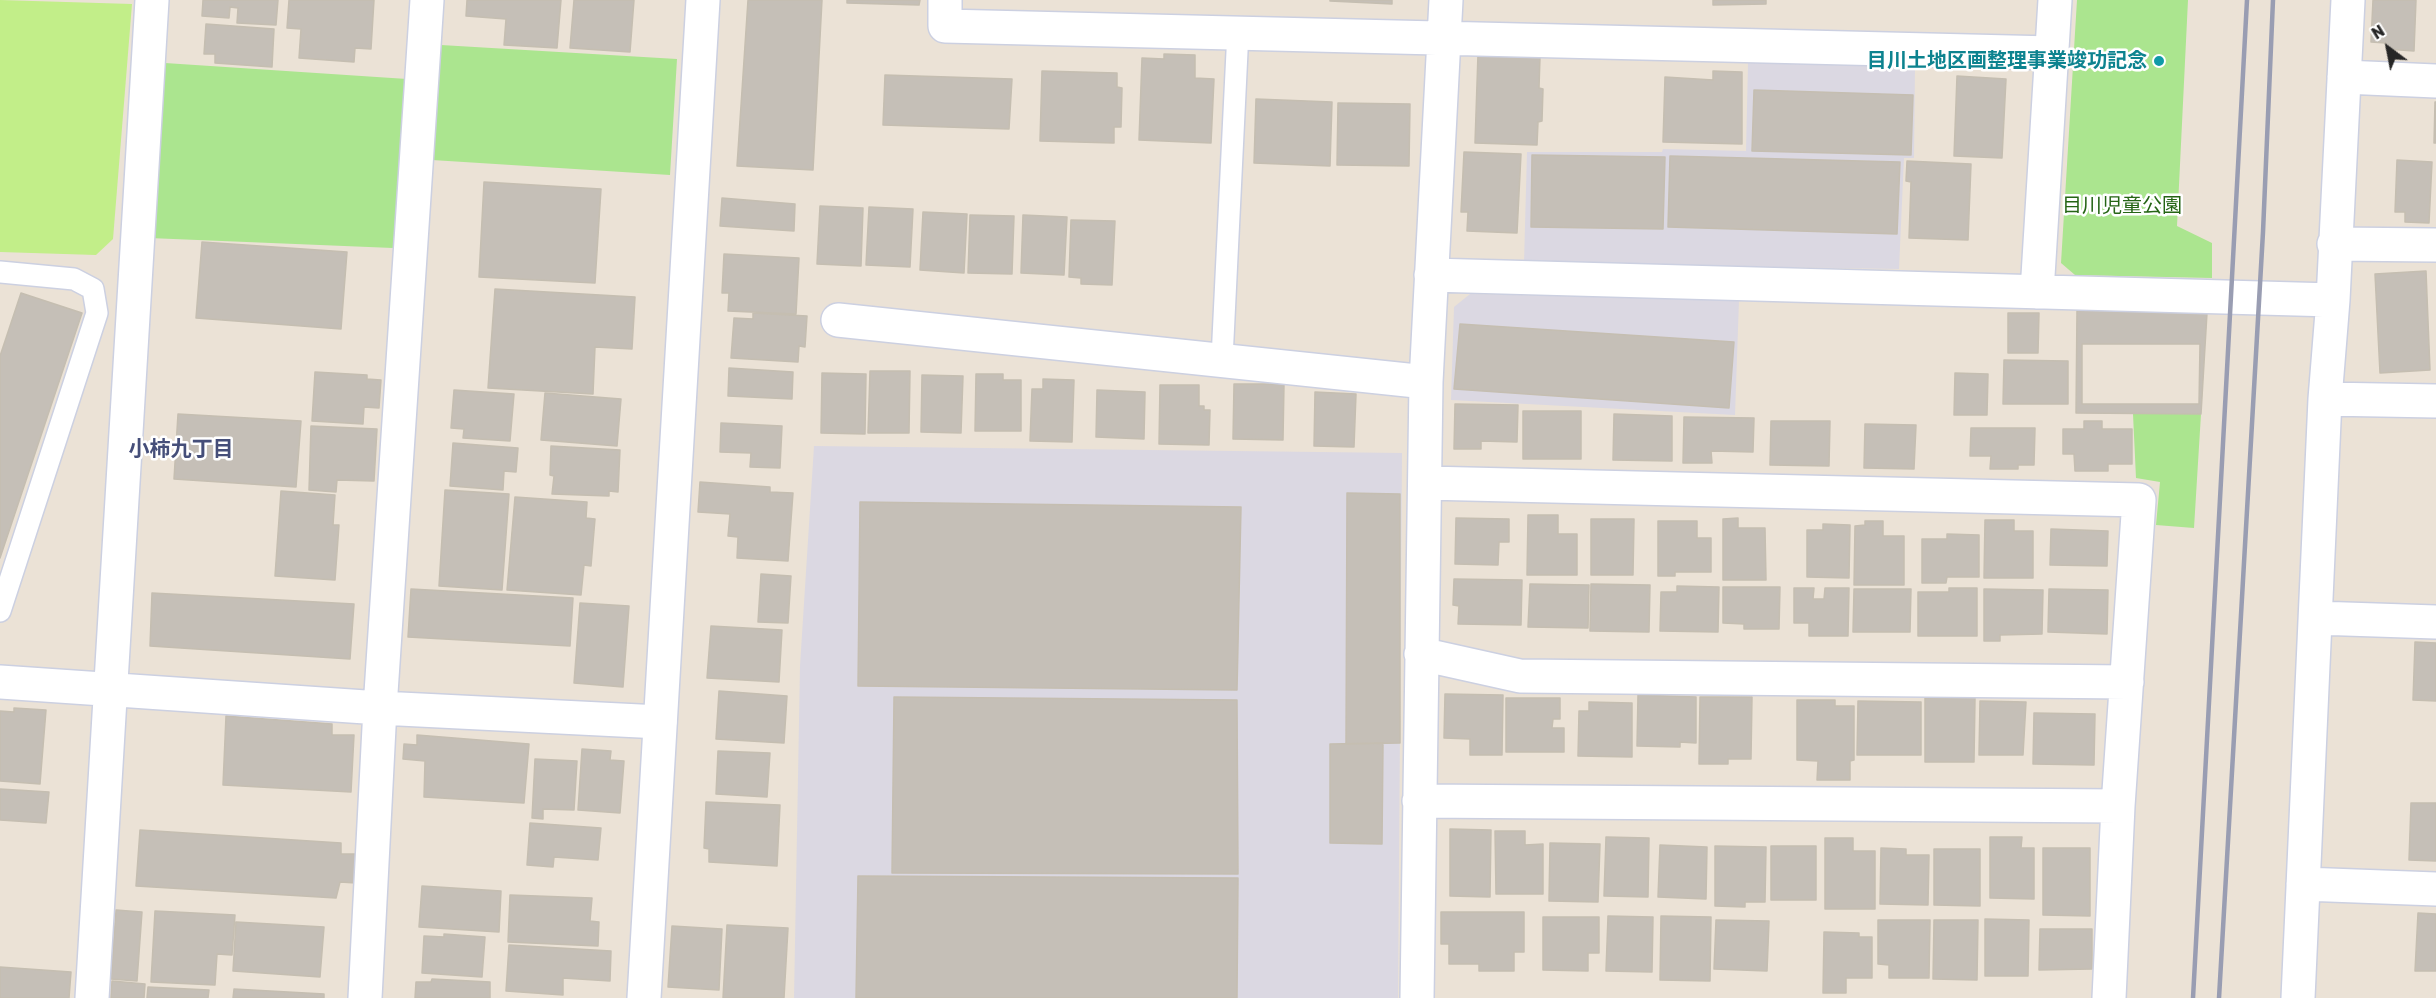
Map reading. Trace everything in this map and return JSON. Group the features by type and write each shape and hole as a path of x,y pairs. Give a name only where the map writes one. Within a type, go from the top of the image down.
{"street":[{"path":"92,998 152,0"},
{"path":"364,998 380,708 427,0"},
{"path":"644,998 702,0"},
{"path":"945,0 945,26 2052,53"},
{"path":"1417,998 1421,654 1426,483 1425,382 1446,0"},
{"path":"2037,292 2055,0"},
{"path":"2298,998 2325,399 2333,300 2348,0"},
{"path":"2344,77 2436,81"},
{"path":"2334,244 2436,245"},
{"path":"1431,275 2333,300"},
{"path":"838,320 1425,382"},
{"path":"2325,399 2436,401"},
{"path":"1426,483 2139,500 2118,806 2109,998"},
{"path":"2316,618 2436,622"},
{"path":"1421,654 1520,676 2127,682"},
{"path":"0,682 380,708 660,722"},
{"path":"1419,801 2118,806"},
{"path":"2303,884 2436,889"}],"lane":[{"path":"1222,359 1238,32"},
{"path":"0,272 74,279 93,289 97,313 0,611"}],"shaded area":[{"path":"1748,63 1915,67 1914,158 1904,158 1899,269 1524,263 1527,152 1662,152 1663,149 1746,151"},
{"path":"1470,294 1739,300 1735,415 1451,400 1454,307"},
{"path":"814,446 1402,453 1398,998 794,998 800,666"}],"green space":[{"path":"0,0 132,4 113,239 96,255 0,252"},
{"name":"目川児童公園","path":"2077,0 2188,0 2177,226 2212,243 2212,278 2075,275 2061,263"},
{"path":"441,45 677,59 670,175 432,160"},
{"path":"165,63 407,79 393,248 149,238"},
{"path":"2133,414 2201,414 2194,528 2156,525 2160,482 2136,478"}],"building":[{"path":"203,0 278,0 276,25 237,23 238,8 230,7 229,18 202,16"},
{"path":"289,0 374,0 371,49 355,48 354,62 299,58 301,29 287,28"},
{"path":"467,0 561,0 557,48 504,45 506,19 466,16"},
{"path":"574,0 634,0 630,52 570,48"},
{"path":"748,0 822,0 813,170 737,166"},
{"path":"847,0 920,0 919,5 847,3"},
{"path":"1392,0 1392,4 1330,1"},
{"path":"1713,0 1766,0 1766,4 1713,5"},
{"path":"2373,0 2416,0 2414,51 2386,49 2386,43 2371,42"},
{"path":"206,24 274,29 272,67 215,63 215,54 204,54"},
{"path":"1164,54 1195,55 1195,78 1214,79 1211,143 1139,140 1142,58 1164,59"},
{"path":"1478,54 1540,57 1539,88 1543,89 1542,121 1538,122 1537,145 1475,143"},
{"path":"1042,71 1117,73 1117,87 1122,88 1121,127 1114,127 1114,143 1040,141"},
{"path":"1713,71 1742,72 1742,144 1663,142 1665,77 1713,80"},
{"path":"885,75 1012,79 1009,129 883,125"},
{"path":"1957,76 2006,79 2002,158 1954,156"},
{"path":"1754,90 1913,95 1911,155 1752,151"},
{"path":"1256,99 1332,102 1330,166 1254,163"},
{"path":"2435,102 2436,143 2434,143"},
{"path":"1338,103 1410,104 1409,166 1337,165"},
{"path":"1464,152 1521,154 1517,233 1467,231 1468,212 1461,212"},
{"path":"1532,155 1665,157 1663,229 1531,227"},
{"path":"1670,156 1900,162 1897,234 1668,227"},
{"path":"2397,160 2432,162 2429,223 2405,222 2405,212 2395,212"},
{"path":"1907,161 1971,164 1968,240 1909,238 1911,182 1906,181"},
{"path":"484,182 601,189 595,283 479,277"},
{"path":"722,198 795,204 794,231 720,226"},
{"path":"820,206 863,208 861,266 817,264"},
{"path":"869,207 913,209 910,267 866,265"},
{"path":"923,212 967,214 964,273 920,270"},
{"path":"970,215 1014,216 1012,274 968,273"},
{"path":"1023,215 1067,217 1064,275 1021,273"},
{"path":"1071,220 1115,221 1112,285 1081,284 1081,278 1069,277"},
{"path":"202,242 347,252 341,329 196,318"},
{"path":"724,254 799,258 796,314 728,311 729,293 722,293"},
{"path":"2426,271 2430,370 2380,373 2375,274"},
{"path":"495,289 635,297 632,349 595,347 593,394 488,388"},
{"path":"21,293 82,313 0,558 0,356"},
{"path":"2077,309 2207,313 2201,414 2076,413"},
{"path":"753,313 807,316 805,347 799,346 798,362 731,358 734,318 753,319"},
{"path":"2008,313 2039,313 2038,353 2008,353"},
{"path":"1460,324 1734,342 1729,408 1454,389"},
{"path":"2082,344 2200,344 2199,404 2082,404"},
{"path":"2004,360 2068,361 2068,404 2003,404"},
{"path":"729,368 793,372 792,399 728,396"},
{"path":"870,371 910,371 909,433 868,433"},
{"path":"315,372 367,375 367,379 381,380 379,408 364,407 363,424 312,421"},
{"path":"822,373 866,374 865,434 821,433"},
{"path":"1955,373 1988,374 1987,415 1954,415"},
{"path":"976,374 1003,374 1003,380 1021,380 1021,431 975,431"},
{"path":"922,375 963,376 961,433 921,432"},
{"path":"1043,379 1074,380 1072,442 1030,441 1032,389 1043,389"},
{"path":"1234,384 1284,384 1283,440 1233,439"},
{"path":"1160,385 1199,385 1199,406 1204,406 1204,410 1210,410 1209,445 1159,444"},
{"path":"454,390 514,394 510,441 463,438 464,429 451,428"},
{"path":"1097,390 1145,392 1144,439 1096,437"},
{"path":"1315,392 1356,394 1354,447 1314,446"},
{"path":"545,393 621,399 617,446 541,440"},
{"path":"1455,404 1518,405 1517,442 1481,441 1481,449 1454,449"},
{"path":"1523,411 1581,411 1581,459 1523,459"},
{"path":"178,414 301,421 296,487 174,479"},
{"path":"1614,414 1672,416 1672,461 1613,460"},
{"path":"1684,417 1754,418 1753,452 1711,451 1712,463 1683,463"},
{"path":"1771,421 1830,421 1829,466 1770,465"},
{"path":"2084,421 2102,421 2102,429 2132,429 2132,464 2108,464 2108,471 2075,471 2074,454 2063,454 2063,429 2084,429"},
{"path":"721,423 782,426 780,468 750,467 751,453 720,452"},
{"path":"1865,424 1916,425 1914,469 1864,468"},
{"path":"311,426 377,429 374,481 337,480 336,492 309,490"},
{"path":"1971,428 2035,428 2034,465 2018,465 2018,469 1990,469 1991,456 1970,456"},
{"path":"453,443 518,448 516,472 504,471 503,490 450,486"},
{"path":"551,446 620,450 618,492 609,491 609,496 552,494 554,476 550,475"},
{"path":"700,482 770,487 770,492 793,493 788,561 737,558 738,537 728,536 730,514 698,512"},
{"path":"445,490 509,494 502,590 439,586"},
{"path":"281,491 335,495 333,525 339,525 335,580 275,576"},
{"path":"1347,493 1400,494 1400,743 1346,744"},
{"path":"515,497 587,502 586,518 595,519 591,566 584,565 581,595 507,590"},
{"path":"860,502 1241,507 1237,690 858,686"},
{"path":"1528,515 1558,515 1558,534 1577,534 1577,575 1527,575"},
{"path":"1456,518 1509,519 1509,542 1499,542 1498,565 1455,564"},
{"path":"1738,518 1738,528 1765,528 1766,580 1723,580 1723,519"},
{"path":"1591,519 1634,519 1633,575 1591,575"},
{"path":"1985,520 2014,520 2014,531 2033,531 2033,578 1984,578"},
{"path":"1658,521 1697,521 1697,538 1711,538 1711,572 1675,572 1675,576 1658,576"},
{"path":"1865,521 1883,521 1883,536 1904,536 1904,585 1854,585 1855,526 1865,525"},
{"path":"1823,524 1850,525 1849,578 1807,577 1807,530 1823,530"},
{"path":"2051,529 2108,531 2107,566 2050,565"},
{"path":"1947,534 1979,535 1979,577 1947,577 1946,583 1922,583 1922,539 1947,539"},
{"path":"761,574 791,576 788,623 758,622"},
{"path":"1454,579 1522,580 1521,625 1458,624 1459,606 1453,605"},
{"path":"1530,584 1589,585 1588,628 1528,627"},
{"path":"1591,584 1650,585 1649,632 1590,631"},
{"path":"1677,586 1719,587 1718,632 1660,631 1661,592 1677,592"},
{"path":"1723,587 1780,587 1779,629 1744,629 1744,624 1723,623"},
{"path":"1794,588 1814,588 1813,599 1824,599 1825,588 1849,588 1848,636 1809,636 1809,623 1794,623"},
{"path":"1949,588 1977,588 1977,636 1918,636 1918,592 1949,592"},
{"path":"411,589 573,598 570,646 408,637"},
{"path":"1854,589 1911,589 1910,632 1853,632"},
{"path":"1984,589 2043,590 2042,634 2000,635 2000,641 1984,641"},
{"path":"2049,589 2108,590 2107,634 2048,632"},
{"path":"152,593 354,604 350,659 150,646"},
{"path":"580,603 629,606 623,687 574,683"},
{"path":"711,626 782,630 779,682 707,678"},
{"path":"2415,642 2436,643 2436,701 2413,700"},
{"path":"719,691 787,696 784,743 716,739"},
{"path":"1445,694 1503,695 1502,755 1470,755 1470,739 1444,738"},
{"path":"1638,695 1696,697 1696,743 1680,742 1680,747 1637,746"},
{"path":"894,697 1237,700 1238,874 892,873"},
{"path":"1700,697 1752,697 1751,759 1728,759 1728,764 1699,764"},
{"path":"1506,698 1560,698 1560,719 1553,719 1552,728 1564,728 1564,752 1506,752"},
{"path":"1925,698 1975,698 1974,762 1925,762"},
{"path":"1797,700 1835,700 1835,706 1854,706 1854,760 1850,761 1850,780 1817,780 1818,761 1797,760"},
{"path":"1858,701 1921,702 1921,755 1857,755"},
{"path":"1980,701 2026,702 2023,755 1979,755"},
{"path":"1589,702 1632,703 1632,757 1578,756 1579,711 1589,711"},
{"path":"14,708 46,710 40,784 0,781 0,711 14,712"},
{"path":"2034,713 2095,714 2094,765 2033,764"},
{"path":"226,716 332,724 332,735 354,735 351,792 223,785"},
{"path":"417,735 529,744 524,803 424,797 425,761 403,759 404,744 417,745"},
{"path":"1383,743 1382,844 1330,843 1330,744"},
{"path":"582,749 611,751 610,760 624,761 620,813 578,810"},
{"path":"718,751 770,753 767,797 716,794"},
{"path":"535,759 577,761 574,810 543,809 543,819 532,818"},
{"path":"0,789 49,792 46,823 0,820"},
{"path":"706,802 780,805 777,866 709,862 709,849 704,848"},
{"path":"2411,803 2436,803 2436,861 2409,860"},
{"path":"530,823 601,828 598,860 554,857 553,867 527,865"},
{"path":"1450,829 1491,830 1490,897 1450,896"},
{"path":"140,830 341,843 341,854 358,854 356,883 340,882 336,898 136,886"},
{"path":"1495,831 1525,831 1525,845 1543,844 1543,894 1496,894"},
{"path":"1606,837 1649,838 1648,897 1604,896"},
{"path":"1990,837 2022,837 2021,848 2034,848 2034,899 1990,898"},
{"path":"1825,838 1853,838 1853,851 1875,851 1875,909 1825,909"},
{"path":"1550,843 1600,844 1598,902 1549,901"},
{"path":"1660,845 1707,847 1706,899 1658,897"},
{"path":"1715,846 1766,847 1765,902 1745,902 1745,907 1715,906"},
{"path":"1771,846 1816,846 1816,900 1771,900"},
{"path":"1881,848 1906,849 1906,855 1929,855 1928,905 1880,904"},
{"path":"2043,848 2090,848 2090,916 2043,915"},
{"path":"1934,849 1980,849 1980,906 1934,905"},
{"path":"858,876 1238,878 1237,998 856,998"},
{"path":"422,886 501,891 499,932 419,927"},
{"path":"510,895 592,898 590,921 599,922 598,946 508,942"},
{"path":"116,910 142,912 137,981 111,979"},
{"path":"155,911 235,915 232,955 217,954 215,985 151,982"},
{"path":"1441,912 1524,912 1524,952 1514,952 1514,971 1479,971 1479,964 1449,964 1449,944 1441,944"},
{"path":"2418,913 2436,914 2436,971 2415,971"},
{"path":"1608,916 1653,917 1652,972 1606,971"},
{"path":"1661,916 1711,917 1710,981 1660,980"},
{"path":"1543,917 1599,917 1599,953 1588,953 1588,971 1543,970"},
{"path":"1985,919 2029,920 2028,976 1985,976"},
{"path":"1716,920 1769,921 1767,971 1714,969"},
{"path":"1878,920 1930,920 1929,978 1889,978 1889,965 1878,964"},
{"path":"1934,920 1978,920 1977,980 1933,979"},
{"path":"236,922 324,927 320,977 233,971"},
{"path":"727,925 788,928 784,998 723,998"},
{"path":"672,926 722,929 719,990 668,987"},
{"path":"2040,929 2092,929 2092,969 2039,970"},
{"path":"1824,932 1859,933 1859,937 1872,937 1872,978 1846,978 1846,993 1823,993"},
{"path":"444,934 485,937 482,977 422,973 424,936 444,937"},
{"path":"509,945 611,951 610,981 563,978 563,995 506,991"},
{"path":"0,967 71,972 69,998 0,998"},
{"path":"432,979 490,982 490,998 415,998 416,982 431,982"},
{"path":"112,981 145,984 144,998 111,998"},
{"path":"148,987 209,990 208,998 147,998"},
{"path":"234,989 324,994 324,998 233,998"}],"railway":[{"path":"2193,998 2247,0"},
{"path":"2219,998 2263,232 2273,0"}],"place":[{"name":"目川土地区画整理事業竣功記念","path":"2159,61"}],"district":[{"name":"小柿九丁目","path":"181,450"}]}
